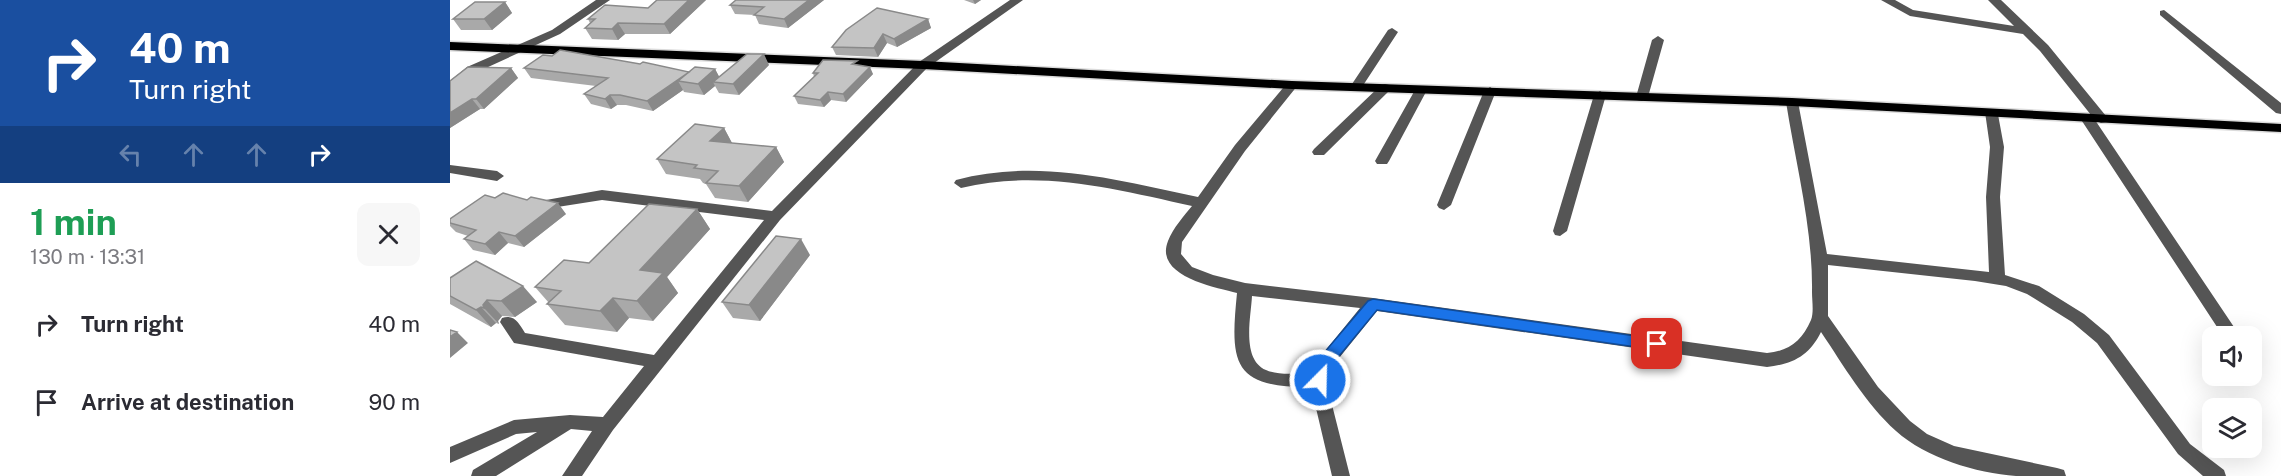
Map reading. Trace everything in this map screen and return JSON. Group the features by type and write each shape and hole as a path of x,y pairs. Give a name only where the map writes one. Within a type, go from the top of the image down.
{"main road":[{"path":"450,46 923,65 1292,85 1792,102 2281,128"}],"street":[{"path":"450,87 471,70 556,32 604,0"},
{"path":"571,476 607,425 775,216 923,65 1017,0"},
{"path":"1887,0 1910,13 2026,31"},
{"path":"1994,0 2044,48 2094,118 2225,326"},
{"path":"2164,13 2281,110"},
{"path":"551,51 556,32"},
{"path":"1356,87 1392,32"},
{"path":"1642,97 1658,40"},
{"path":"1292,85 1240,148 1175,241 1173,255 1177,262 1187,270 1209,280 1245,289 1373,304 1767,360 1786,358 1799,351 1812,334 1820,317 1820,259 1792,102"},
{"path":"1319,153 1385,88"},
{"path":"1382,161 1420,90"},
{"path":"1444,205 1491,91"},
{"path":"1560,231 1600,95"},
{"path":"1992,112 1997,147 1993,197 1997,278"},
{"path":"450,170 497,176"},
{"path":"961,183 1000,175 1039,175 1109,183 1201,203"},
{"path":"551,203 602,195 775,216"},
{"path":"1820,259 1997,278 2033,290 2078,318 2103,339 2184,449 2217,476"},
{"path":"1245,289 1242,354 1250,369 1257,375 1273,379 1320,380"},
{"path":"1341,476 1319,389 1320,380 1323,366 1373,304"},
{"path":"1820,317 1885,409 1908,430 1938,449 2057,476"},
{"path":"508,322 520,339 658,362"},
{"path":"450,455 514,427 570,422 607,425"},
{"path":"480,476 570,422"}],"building":[{"path":"657,0 689,0 664,24 618,23 612,29 585,28 595,19 588,19 605,5 648,8"},
{"path":"736,0 809,0 784,19 754,15 764,7 730,5"},
{"path":"475,2 505,2 484,19 453,19"},
{"path":"877,8 928,19 894,39 883,34 874,48 832,47 846,30"},
{"path":"560,50 640,64 643,62 689,72 647,101 620,95 610,95 605,99 584,94 608,78 524,68 543,55 552,56"},
{"path":"747,54 764,54 733,84 713,82"},
{"path":"823,60 857,61 852,64 870,67 843,94 828,92 820,100 794,96 818,73 813,73"},
{"path":"468,67 511,68 476,99 472,99 450,113 450,81"},
{"path":"695,67 715,69 698,84 678,81"},
{"path":"695,124 724,128 710,141 776,147 739,186 706,183 718,171 694,168 697,165 657,159"},
{"path":"503,193 527,200 531,197 558,203 515,236 499,232 485,244 464,239 476,230 450,223 450,219 485,195 495,198"},
{"path":"649,204 697,209 640,270 663,273 637,301 613,298 600,311 547,304 561,291 535,287 564,260 589,263"},
{"path":"776,236 801,239 749,305 722,302"},
{"path":"476,261 523,286 501,301 487,300 483,305 484,308 476,310 450,296 450,278"},
{"path":"450,330 457,332 450,337"}],"route":[{"path":"1320,380 1323,366 1334,350 1373,304 1657,344"}]}
